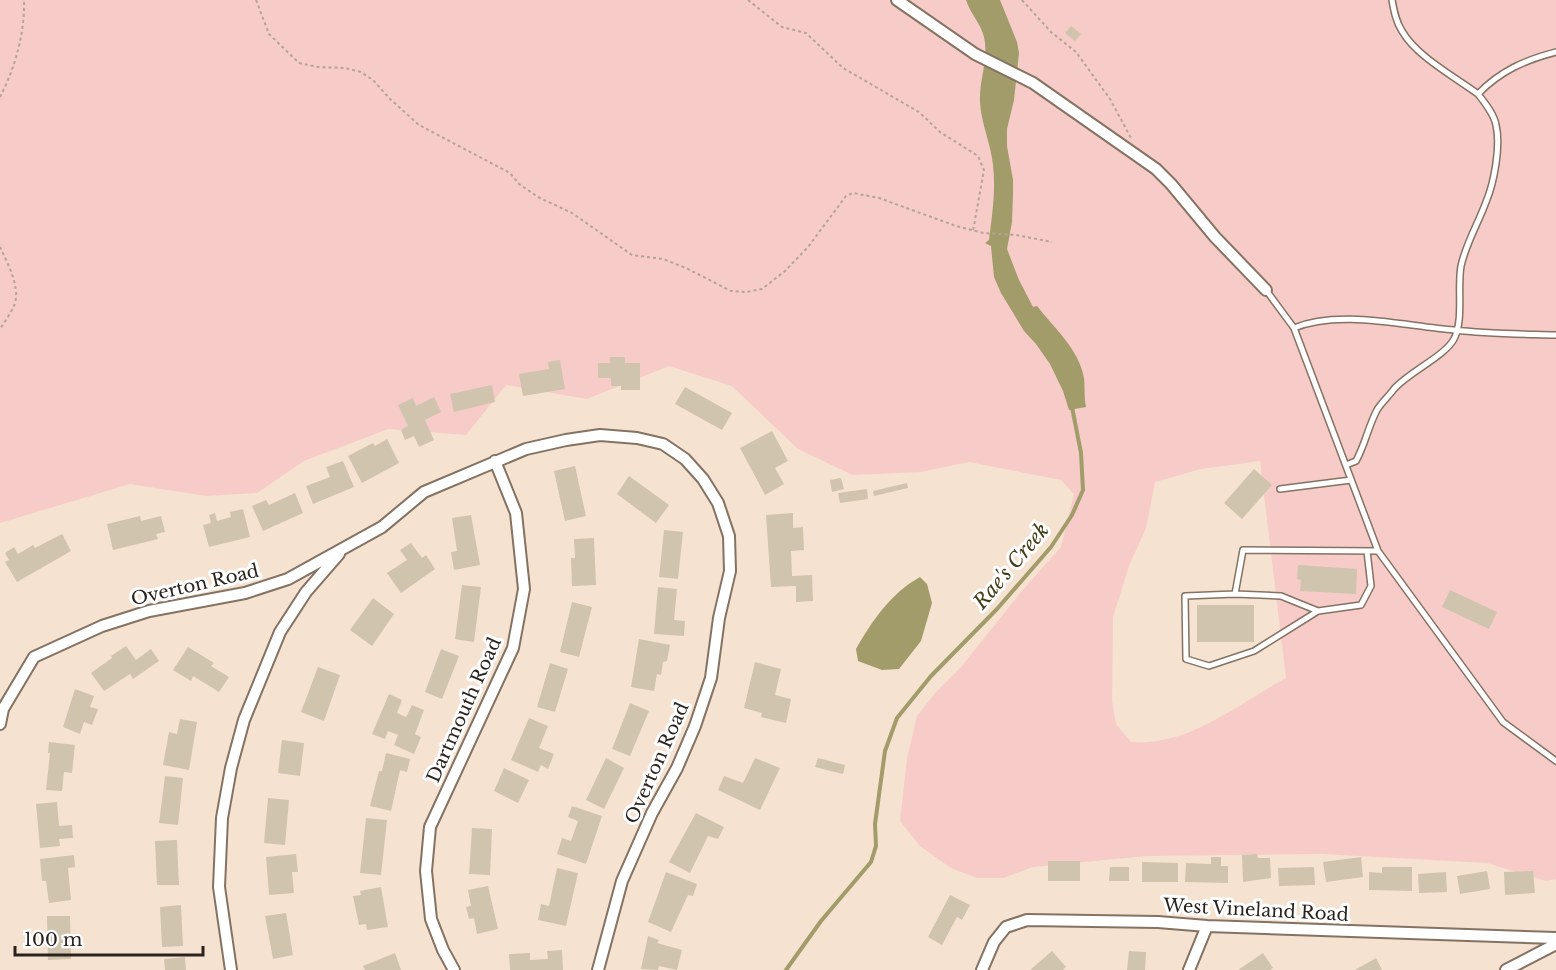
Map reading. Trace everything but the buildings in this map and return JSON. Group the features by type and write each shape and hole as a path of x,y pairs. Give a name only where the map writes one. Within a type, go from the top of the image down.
{"street":[{"path":"897,0 975,54 1033,83 1142,159 1163,176 1215,237 1266,290"},
{"name":"Overton Road","path":"0,723 3,709 34,657 102,626 149,611 245,593 288,579 382,527 424,492 526,449 600,435 637,438 663,444 685,459 703,479 718,503 729,536 730,571 719,618 711,678 682,758 652,813 622,880 598,970"},
{"name":"Dartmouth Road","path":"454,970 443,950 431,919 426,871 430,827 513,648 525,589 516,513 495,461"},
{"path":"231,970 219,887 222,818 231,768 244,720 280,632 306,592 344,548"},
{"name":"West Vineland Road","path":"982,970 994,942 1006,927 1027,920 1158,922 1207,926 1556,938"},
{"path":"1189,970 1207,926"},
{"path":"1506,970 1556,944"}],"lane":[{"path":"1346,465 1356,461 1378,409 1390,394 1415,370 1451,343 1456,331 1461,267 1466,246 1487,200 1496,167 1497,127 1485,102 1478,94 1437,66 1410,41 1398,23 1392,0"},
{"path":"1478,94 1490,81 1517,64 1556,52"},
{"path":"1266,290 1293,328 1378,551 1503,722 1556,761"},
{"path":"1293,328 1309,321 1338,318 1456,331 1556,335"},
{"path":"1280,489 1351,480"},
{"path":"1235,594 1243,550 1378,551"},
{"path":"1318,611 1281,596 1235,594 1185,596 1186,659 1209,666 1254,651 1318,611 1361,605 1371,586 1367,551"}],"path":[{"path":"0,96 15,59 24,0"},
{"path":"256,0 269,34 299,63 318,68 345,68 361,72 373,80 419,125 510,173 519,184 538,197 572,213 632,255 663,260 686,268 731,291 746,292 762,289 775,280 808,247 846,196 853,193 879,198 973,231 1052,242"},
{"path":"748,0 782,27 806,33 843,68 918,112 940,132 978,156 984,170 973,231"},
{"path":"1022,0 1051,32 1076,52 1126,126 1142,159"},
{"path":"0,247 16,294 15,303 0,329"}],"shaded area":[{"path":"0,0 1556,0 1556,879 1546,881 1487,863 1322,854 1146,856 1033,867 1003,878 977,878 951,868 920,846 900,821 907,759 917,716 1061,547 1074,494 1061,480 969,462 920,472 853,475 798,449 732,386 669,366 587,399 506,385 466,435 388,429 304,461 257,493 206,496 130,484 0,523","holes":["1260,461 1286,678 1212,722 1173,738 1152,742 1131,742 1116,724 1112,701 1113,617 1129,566 1146,528 1155,482 1201,469"]},
{"path":"966,0 1000,0 1017,42 1019,53 1014,100 1007,129 1013,194 1012,222 1007,249 1033,307 1037,306 1065,339 1077,358 1084,378 1086,407 1069,410 1050,364 1024,331 994,277 991,246 985,243 989,240 994,174 980,102 985,45 983,32"},
{"path":"920,577 927,584 932,603 921,641 899,669 882,670 858,661 856,649 876,618 891,599"}],"waterway":[{"name":"Rae's Creek","path":"786,970 821,921 871,862 876,846 875,824 885,751 897,718 931,676 997,609 1051,547 1072,515 1083,490 1081,453 1072,407"}]}
